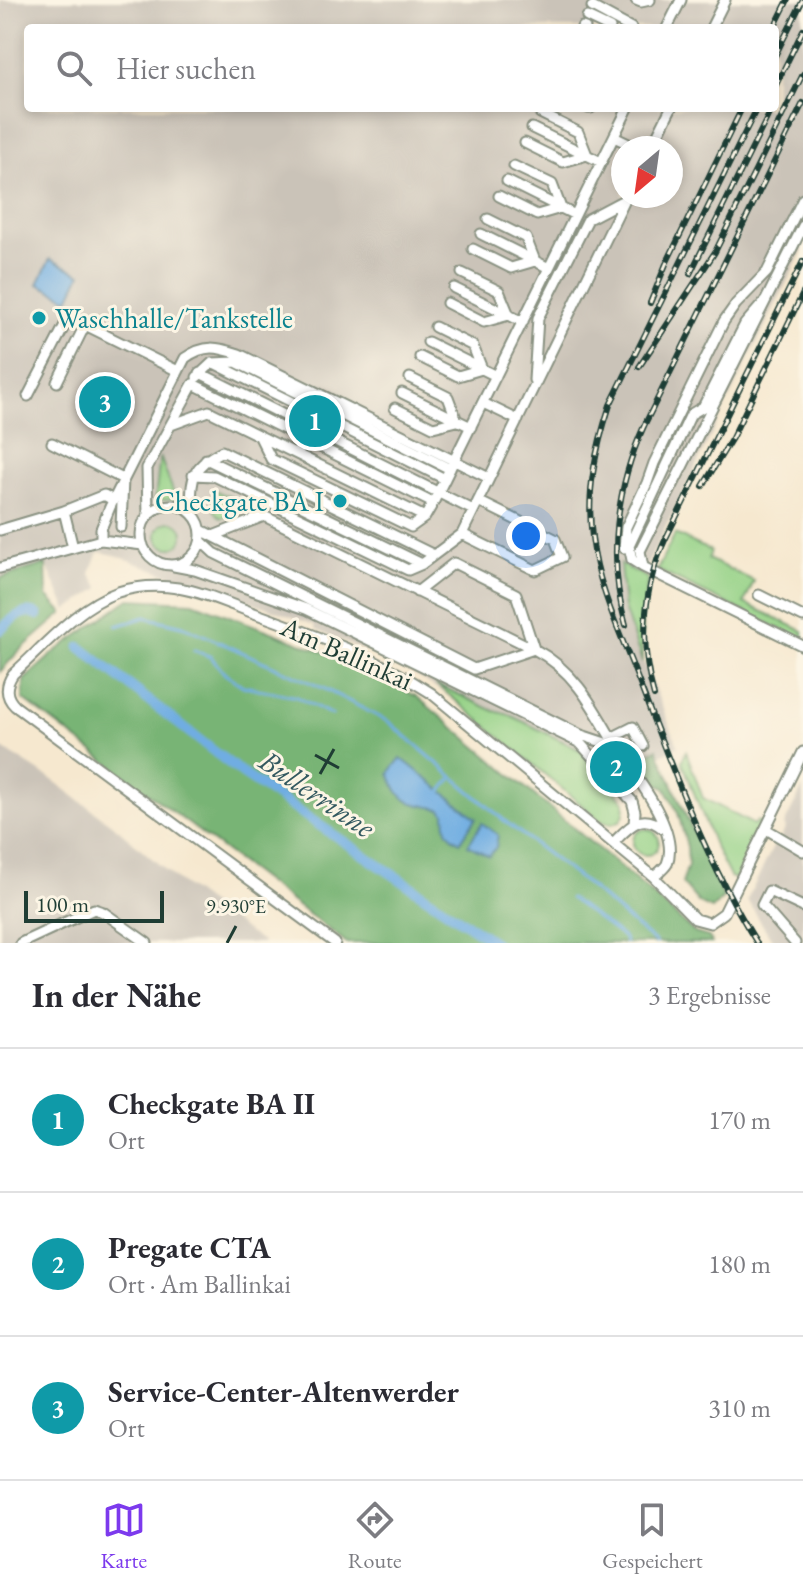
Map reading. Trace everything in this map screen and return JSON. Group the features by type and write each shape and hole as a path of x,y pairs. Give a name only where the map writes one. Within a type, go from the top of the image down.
{"street":[{"path":"636,0 650,0"},
{"path":"713,24 725,0"},
{"path":"669,24 678,1"},
{"path":"587,19 607,24"},
{"path":"587,19 611,24"},
{"path":"614,136 625,112"},
{"path":"657,136 669,112"},
{"path":"532,128 601,162"},
{"path":"532,128 578,132 587,155"},
{"path":"532,128 563,162 587,155"},
{"path":"260,436 271,459 411,527 425,517 611,143"},
{"path":"507,181 575,215"},
{"path":"507,181 552,184 561,208"},
{"path":"507,181 537,215 561,208"},
{"path":"803,199 767,272 724,321 685,398 626,527 625,553 643,567 803,646"},
{"path":"534,387 538,318 588,219 611,206"},
{"path":"193,475 214,476 408,570 422,564 462,534 621,208"},
{"path":"643,567 640,551 745,324 766,300 803,226"},
{"path":"481,234 549,268"},
{"path":"481,234 526,238 535,261"},
{"path":"481,234 511,268 535,261"},
{"path":"454,288 523,322"},
{"path":"454,288 499,291 509,315"},
{"path":"454,288 484,322 509,315"},
{"path":"28,396 69,317 178,371"},
{"path":"57,382 85,325"},
{"path":"428,342 496,376"},
{"path":"428,342 473,346 482,369"},
{"path":"428,342 458,376 482,369"},
{"path":"101,540 101,529 123,479 185,358 198,349 214,346 239,354 453,465"},
{"path":"148,516 147,468 193,384 212,363 236,362 453,465 489,478"},
{"path":"212,363 445,479"},
{"path":"200,373 438,492 555,539 562,557 535,570 462,534"},
{"path":"193,384 433,503"},
{"path":"402,393 471,427"},
{"path":"402,393 448,397 457,421"},
{"path":"402,393 433,427 457,421"},
{"path":"685,398 706,408"},
{"path":"483,403 518,420"},
{"path":"632,560 629,546 632,534 691,414 706,408"},
{"path":"171,425 209,411 425,517"},
{"path":"52,443 123,479"},
{"path":"434,555 222,451 206,459 193,475 191,510 201,536 214,553 581,735 612,742"},
{"path":"206,459 422,564"},
{"path":"121,527 123,479"},
{"path":"0,530 64,511 104,495 113,500"},
{"path":"191,510 176,505 160,506 148,516 141,530 143,545 155,560 195,570 306,609 580,743 632,801 634,823"},
{"path":"64,511 73,548"},
{"path":"201,536 213,536 264,516 534,649 560,665 575,679 612,742 652,797 669,848 668,861 654,877"},
{"path":"174,566 186,563 194,554 201,536"},
{"path":"213,536 474,669 534,649"},
{"path":"0,568 101,540 143,545"},
{"path":"417,592 454,563 516,594 534,649"},
{"name":"Am Ballinkai","path":"335,943 26,715 4,696 13,674 94,604 131,588 158,586 182,589 310,634 412,680 446,704 654,877 699,921 710,923 724,913 766,829"},
{"path":"759,595 803,617"},
{"path":"599,763 612,742 633,727 643,746"},
{"path":"803,752 766,829 803,851"},
{"path":"613,843 634,823 648,820 664,830"},
{"path":"781,837 803,842"},
{"path":"795,943 762,905 769,891 803,907"},
{"path":"21,943 94,909 147,943"}],"shaded area":[{"path":"0,0 803,0 803,249 642,575 638,648 678,746 607,784 582,804 442,691 399,666 316,630 314,625 201,583 99,552 90,573 100,588 67,610 46,564 0,577"},
{"path":"0,747 54,781 119,830 177,880 263,943 0,943"},
{"path":"803,787 803,943 774,943 747,900 786,827 784,825"}],"green space":[{"path":"160,457 176,499 155,501"},
{"path":"214,490 253,507 221,518 213,506"},
{"path":"170,522 179,526 183,535 179,544 170,548 161,544 157,535 161,526"},
{"path":"675,534 711,551 708,559 754,581 744,603 803,631 803,640 657,570"},
{"path":"46,564 47,596 63,613 0,672 0,578"},
{"path":"620,564 648,578 642,616 642,662 624,608"},
{"path":"129,599 193,602 350,662 416,696 695,933 709,937 712,943 347,943 23,699 24,680 56,651"},
{"path":"436,684 494,711 510,715 580,750 625,802 620,821 612,824 601,821"},
{"path":"657,749 724,897 712,909 699,903 682,883 688,865 687,847 678,813 666,789 650,779 637,760"},
{"path":"686,751 703,798 754,825 757,821 762,824 735,879 730,877 714,845 682,761"},
{"path":"646,829 655,833 659,842 655,851 646,855 637,851 633,842 637,833"}],"water":[{"path":"50,259 81,274 69,299 38,284"},
{"path":"401,758 476,818 460,842 449,833 445,813 441,809 408,801 398,792 389,773"},
{"path":"482,823 498,835 496,847 489,856 468,845"}],"waterway":[{"name":"Bullerrinne","path":"0,630 22,614 38,615"},
{"path":"117,626 145,617 183,626 325,689 389,722 506,822 656,943"},
{"name":"Bullerrinne","path":"80,647 243,774 495,943"},
{"path":"194,650 211,657 225,674 243,686 297,697 332,715"},
{"path":"441,792 453,777"},
{"path":"570,898 624,938 625,943"}],"railway":[{"path":"776,24 788,0"},
{"path":"779,48 803,0"},
{"path":"779,79 803,30"},
{"path":"639,367 715,252 803,74"},
{"path":"626,625 617,575 617,524 634,450 803,103"},
{"path":"650,303 740,112"},
{"path":"755,112 610,405 600,437 591,487 590,520 599,575 665,749 722,880 757,943"},
{"path":"690,274 770,112"},
{"path":"654,696 645,636 648,596 658,557 803,261"},
{"path":"703,486 732,438 803,293"}],"place":[{"name":"Waschhalle/Tankstelle","path":"39,318"},
{"name":"Service-Center-Altenwerder","path":"105,402"},
{"name":"Checkgate BA II","path":"315,421"},
{"name":"Checkgate BA I","path":"340,501"},
{"name":"Pregate CTA","path":"616,767"}]}
